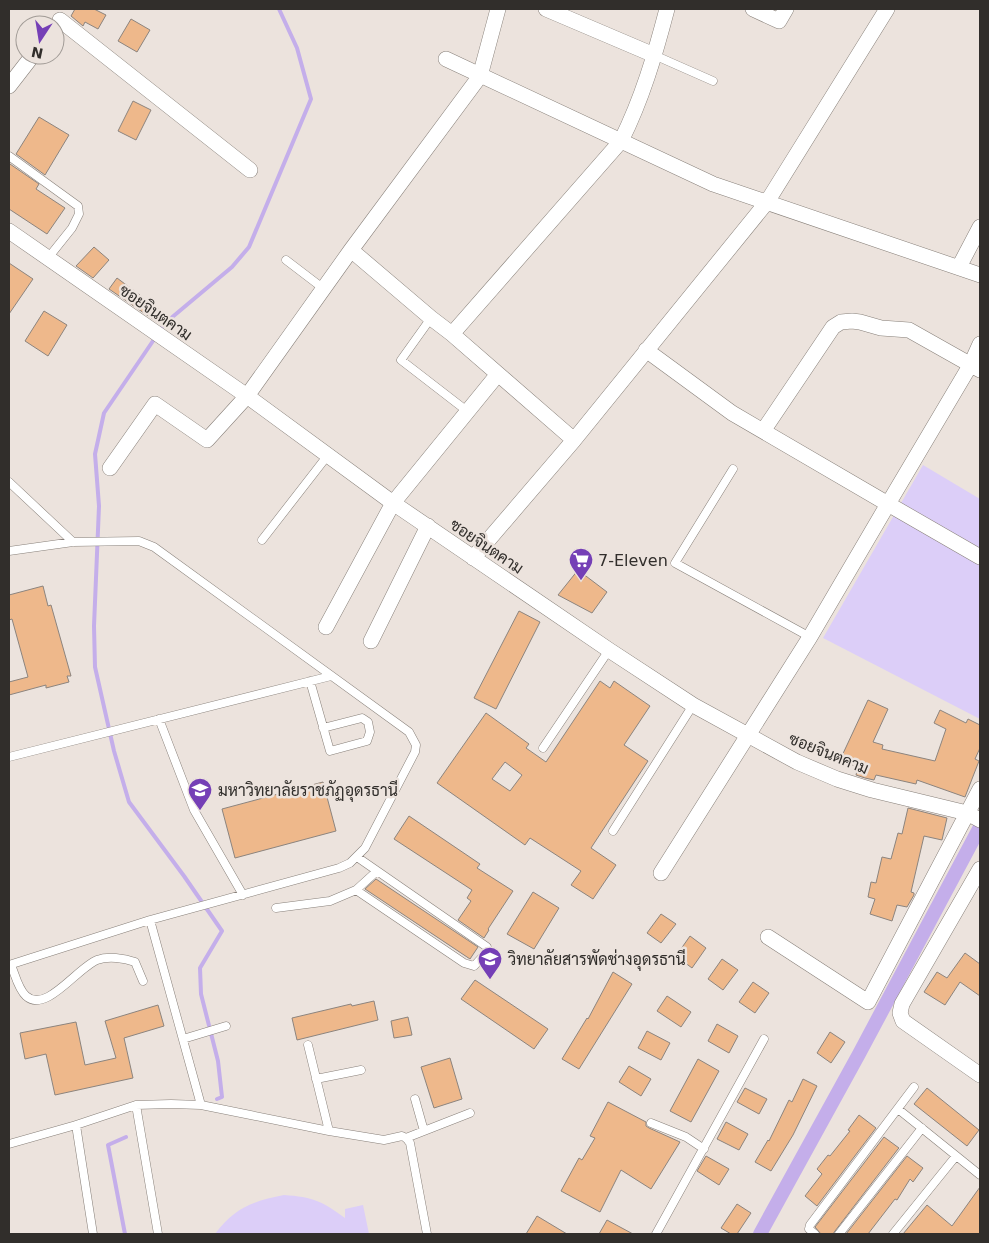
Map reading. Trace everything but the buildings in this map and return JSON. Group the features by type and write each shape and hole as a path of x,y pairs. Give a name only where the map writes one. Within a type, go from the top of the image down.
{"street":[{"path":"110,468 155,404 207,440 246,396 480,76 498,9"},
{"path":"546,9 654,55"},
{"path":"452,334 620,141 633,116 654,55 667,9"},
{"path":"753,9 779,21 786,9"},
{"path":"473,558 574,440 767,202 886,9"},
{"path":"65,21 250,170"},
{"path":"446,59 713,184 980,275"},
{"path":"9,86 25,65"},
{"path":"959,267 980,227"},
{"name":"ซอยจินตคาม","path":"9,231 246,396 393,503 693,705 797,762 837,779 973,816"},
{"path":"351,250 452,334 574,440"},
{"path":"763,432 833,327 841,322 860,322 882,328 909,330 976,367"},
{"path":"661,873 810,637 888,504 976,367 980,344"},
{"path":"646,350 732,413 980,557"},
{"path":"326,627 393,503 498,374"},
{"path":"371,642 428,526"},
{"path":"768,937 868,1002 973,816 980,790"},
{"path":"980,869 902,1004 900,1013 903,1022 980,1076"}],"lane":[{"path":"654,55 713,80"},
{"path":"9,156 78,206 79,214 72,228 48,258"},
{"path":"286,260 324,289"},
{"path":"431,318 401,360 466,411"},
{"path":"262,540 328,455"},
{"path":"733,469 675,563 810,637"},
{"path":"9,482 73,542"},
{"path":"9,551 89,541 139,541 154,547 409,732 416,745 411,760 364,848 357,857 340,868 150,920 10,965 21,991 26,997 34,1001 43,1000 53,995 81,969 97,960 113,958 128,959 135,962 143,981"},
{"path":"543,748 609,650"},
{"path":"9,757 134,724 331,676"},
{"path":"310,681 323,728 330,751 367,740 370,732 368,722 362,718 323,728"},
{"path":"613,831 693,705"},
{"path":"159,719 194,810 243,895"},
{"path":"356,890 464,963 474,966 486,953 487,947 357,857"},
{"path":"276,908 330,900 356,890 377,871"},
{"path":"150,920 201,1105"},
{"path":"183,1039 222,1027"},
{"path":"656,1234 764,1039"},
{"path":"308,1045 329,1131"},
{"path":"316,1078 361,1070"},
{"path":"815,1234 809,1229 810,1225 914,1087"},
{"path":"415,1099 424,1131"},
{"path":"136,1105 158,1234"},
{"path":"9,1144 76,1125 136,1105 201,1105 384,1140 402,1136 410,1143 427,1234"},
{"path":"898,1110 980,1175"},
{"path":"406,1138 470,1113"},
{"path":"651,1122 686,1137 704,1148"},
{"path":"76,1125 93,1234"},
{"path":"839,1234 922,1128"},
{"path":"893,1234 956,1156"}],"shaded area":[{"path":"923,465 980,499 980,719 823,638"},
{"path":"284,1195 317,1201 345,1218 345,1209 363,1205 369,1234 215,1234 229,1218 245,1207"}],"waterway":[{"path":"159,332 164,324 232,267 249,247 311,99 297,48 279,9"},
{"path":"155,338 104,413 95,454 99,506 94,626 95,667 114,751 129,802 222,931 200,968 201,994 218,1061 222,1097 217,1099"},
{"path":"760,1234 980,827"},
{"path":"125,1234 108,1145 126,1137"}],"place":[{"name":"7-Eleven","path":"581,581"},
{"name":"มหาวิทยาลัยราชภัฏอุดรธานี","path":"200,811"},
{"name":"วิทยาลัยสารพัดช่างอุดรธานี","path":"490,980"}]}
